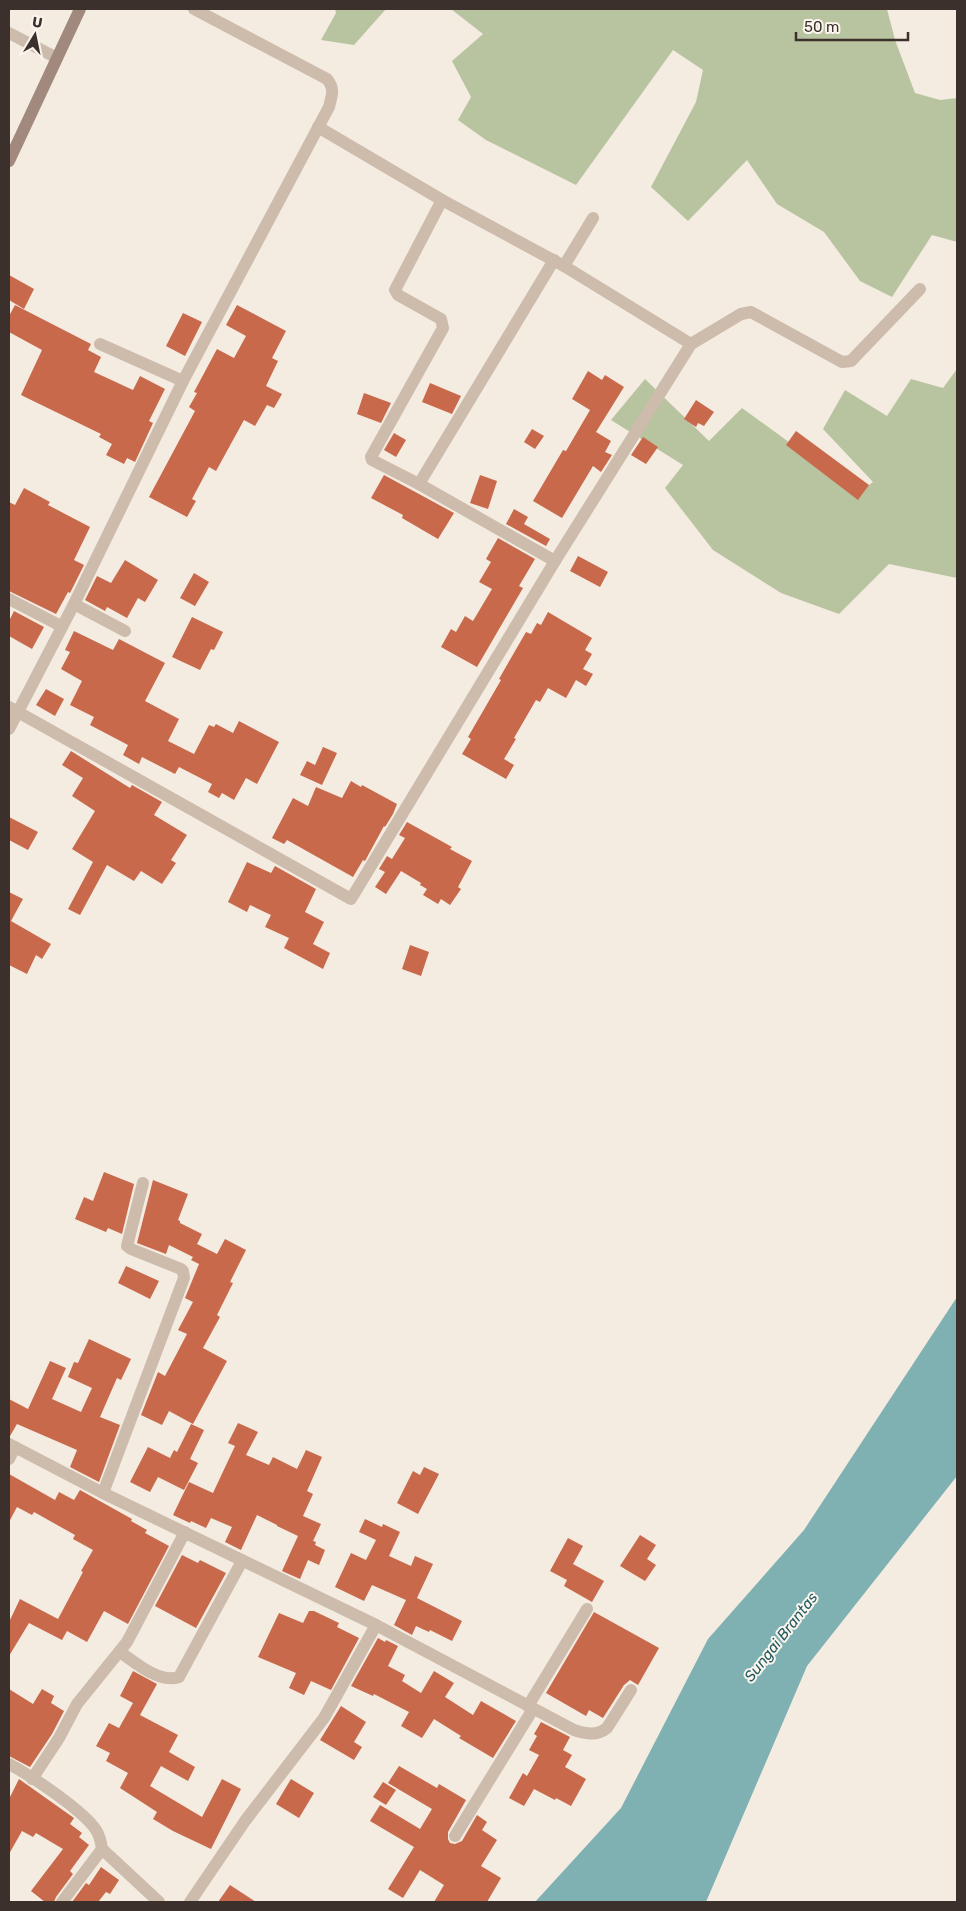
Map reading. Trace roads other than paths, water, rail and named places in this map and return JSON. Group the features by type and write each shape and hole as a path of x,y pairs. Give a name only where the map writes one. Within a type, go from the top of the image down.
{"main road":[{"path":"9,161 80,9"}],"street":[{"path":"9,729 13,709 74,604 183,381 329,107 334,91 332,84 327,78 194,9"},
{"path":"9,33 57,58"},
{"path":"318,127 442,200 559,263 691,344"},
{"path":"442,200 396,288 396,292 441,319 444,324 443,330 371,457 372,460 419,484 555,561"},
{"path":"419,484 559,263 593,218"},
{"path":"13,709 351,899 555,561 691,344 741,314 751,312 809,345 847,363 920,289"},
{"path":"100,344 183,381"},
{"path":"9,599 61,626"},
{"path":"74,604 125,631"},
{"path":"104,1493 184,1278 183,1271 180,1269 131,1250 127,1246 144,1183"},
{"path":"9,1459 12,1445 104,1493 376,1625 574,1730 597,1733 607,1728 631,1690"},
{"path":"32,1779 59,1738 77,1704 127,1642 185,1532"},
{"path":"120,1652 149,1672 173,1679 179,1677 242,1561"},
{"path":"455,1836 587,1609"},
{"path":"190,1902 245,1821 324,1718 376,1625"},
{"path":"9,1764 61,1798 92,1825 97,1831 102,1848 159,1902"},
{"path":"62,1902 102,1848"}],"water":[{"name":"Sungai Brantas","path":"957,1297 957,1476 807,1666 706,1902 535,1902 621,1808 708,1639 804,1530"}]}
